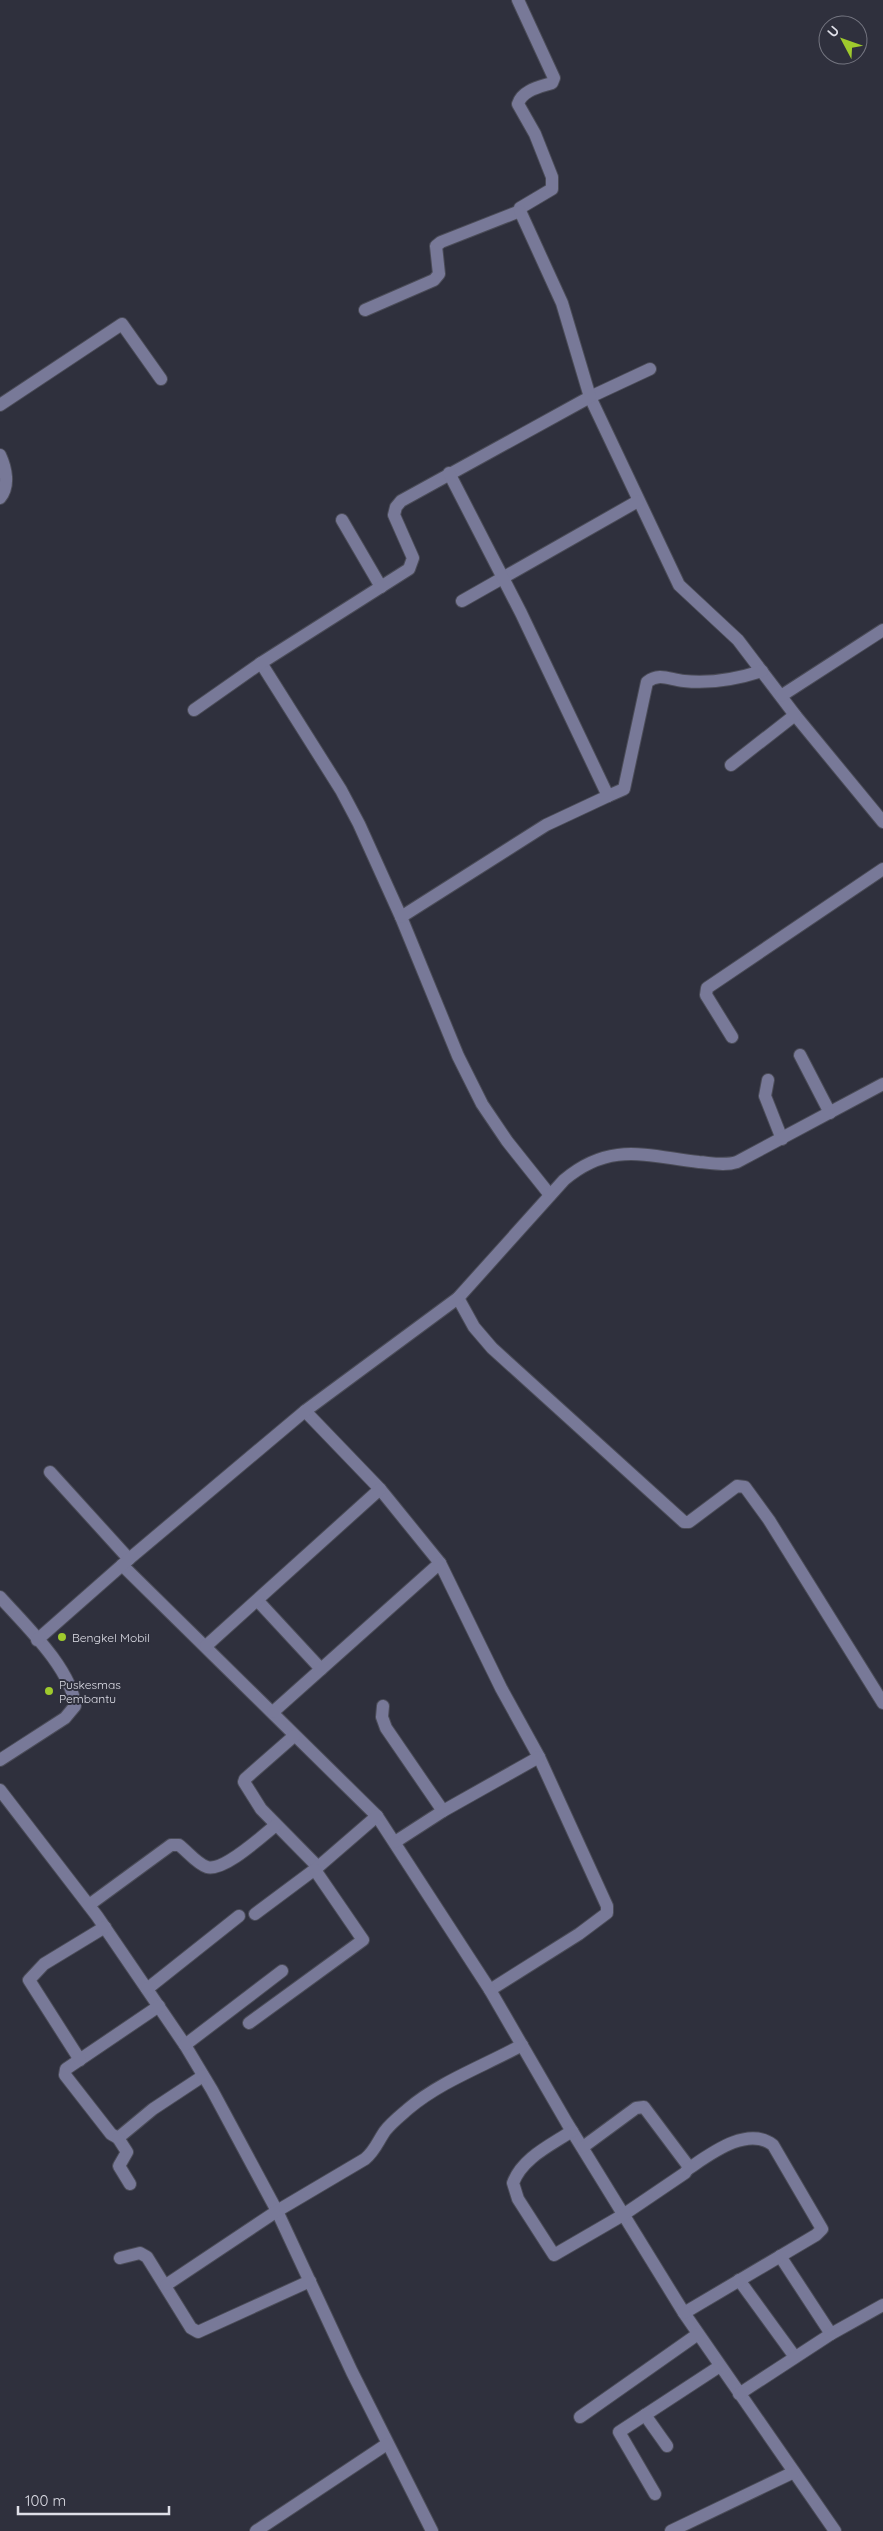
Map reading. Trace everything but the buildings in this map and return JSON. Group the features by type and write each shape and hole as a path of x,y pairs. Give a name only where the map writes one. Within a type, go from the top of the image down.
{"street":[{"path":"365,310 434,280 439,274 436,246 441,242 520,211 520,208 553,186 535,134 521,112 519,102 526,93 552,83 554,78 518,0"},
{"path":"520,211 559,295 590,397 679,585 731,632 883,822"},
{"path":"0,405 122,324 161,378"},
{"path":"194,710 262,663 408,569 413,563 413,558 394,515 396,507 405,497 590,397 650,369"},
{"path":"0,455 6,480 4,491 0,498"},
{"path":"449,473 503,577 608,796"},
{"path":"462,600 638,501"},
{"path":"342,520 381,587"},
{"path":"781,696 883,630"},
{"path":"262,663 341,790 401,917 458,1056 482,1104 508,1142 550,1195"},
{"path":"401,917 546,825 624,789 647,682 661,676 683,681 727,680 762,672"},
{"path":"731,765 795,714"},
{"path":"732,1037 706,995 707,988 883,869"},
{"path":"800,1055 830,1114"},
{"path":"768,1080 764,1096 782,1139"},
{"path":"37,1640 305,1411 458,1298 550,1195 580,1166 601,1157 643,1153 732,1164 830,1114 883,1084"},
{"path":"458,1298 474,1327 492,1348 684,1522 690,1522 738,1486 745,1487 769,1520 883,1703"},
{"path":"305,1411 380,1489 440,1563 538,1757 608,1910 579,1934 490,1990"},
{"path":"50,1472 126,1562 206,1646 273,1712 294,1736 377,1816 490,1990 572,2131 698,2334 835,2531"},
{"path":"206,1646 380,1489"},
{"path":"273,1712 440,1563"},
{"path":"0,1597 37,1640 72,1690 74,1709 53,1726 0,1760"},
{"path":"258,1601 321,1668"},
{"path":"383,1706 382,1717 386,1728 444,1811"},
{"path":"249,2023 363,1940 317,1868 260,1809 244,1782 245,1779 294,1736"},
{"path":"395,1842 444,1811 538,1757"},
{"path":"0,1790 104,1926 185,2045 203,2076 277,2211 429,2530"},
{"path":"255,1914 317,1868 377,1816"},
{"path":"89,1905 171,1845 179,1845 205,1866 217,1866 227,1862 276,1825"},
{"path":"147,1989 240,1916"},
{"path":"80,2060 29,1980 44,1964 104,1926"},
{"path":"185,2045 282,1971"},
{"path":"130,2184 119,2166 127,2152 118,2138 111,2134 65,2075 66,2070 159,2006"},
{"path":"166,2285 277,2211 370,2154 389,2126 421,2099 459,2076 491,2062 522,2044"},
{"path":"118,2138 153,2109 203,2076"},
{"path":"583,2146 636,2108 644,2107 688,2165 688,2169"},
{"path":"572,2131 541,2151 524,2165 514,2183 518,2199 554,2255 623,2215 688,2169 721,2149 741,2140 761,2139 773,2145 822,2226 816,2235 684,2312"},
{"path":"120,2258 136,2253 144,2254 166,2285 191,2328 198,2332 310,2282"},
{"path":"780,2256 831,2334"},
{"path":"739,2280 795,2357"},
{"path":"740,2394 831,2334 883,2305"},
{"path":"580,2416 698,2334"},
{"path":"655,2494 619,2432 720,2366"},
{"path":"646,2415 667,2446"},
{"path":"256,2531 387,2444"},
{"path":"671,2531 794,2472"}],"place":[{"name":"Bengkel Mobil","path":"62,1637"},
{"name":"Puskesmas Pembantu","path":"49,1691"}]}
